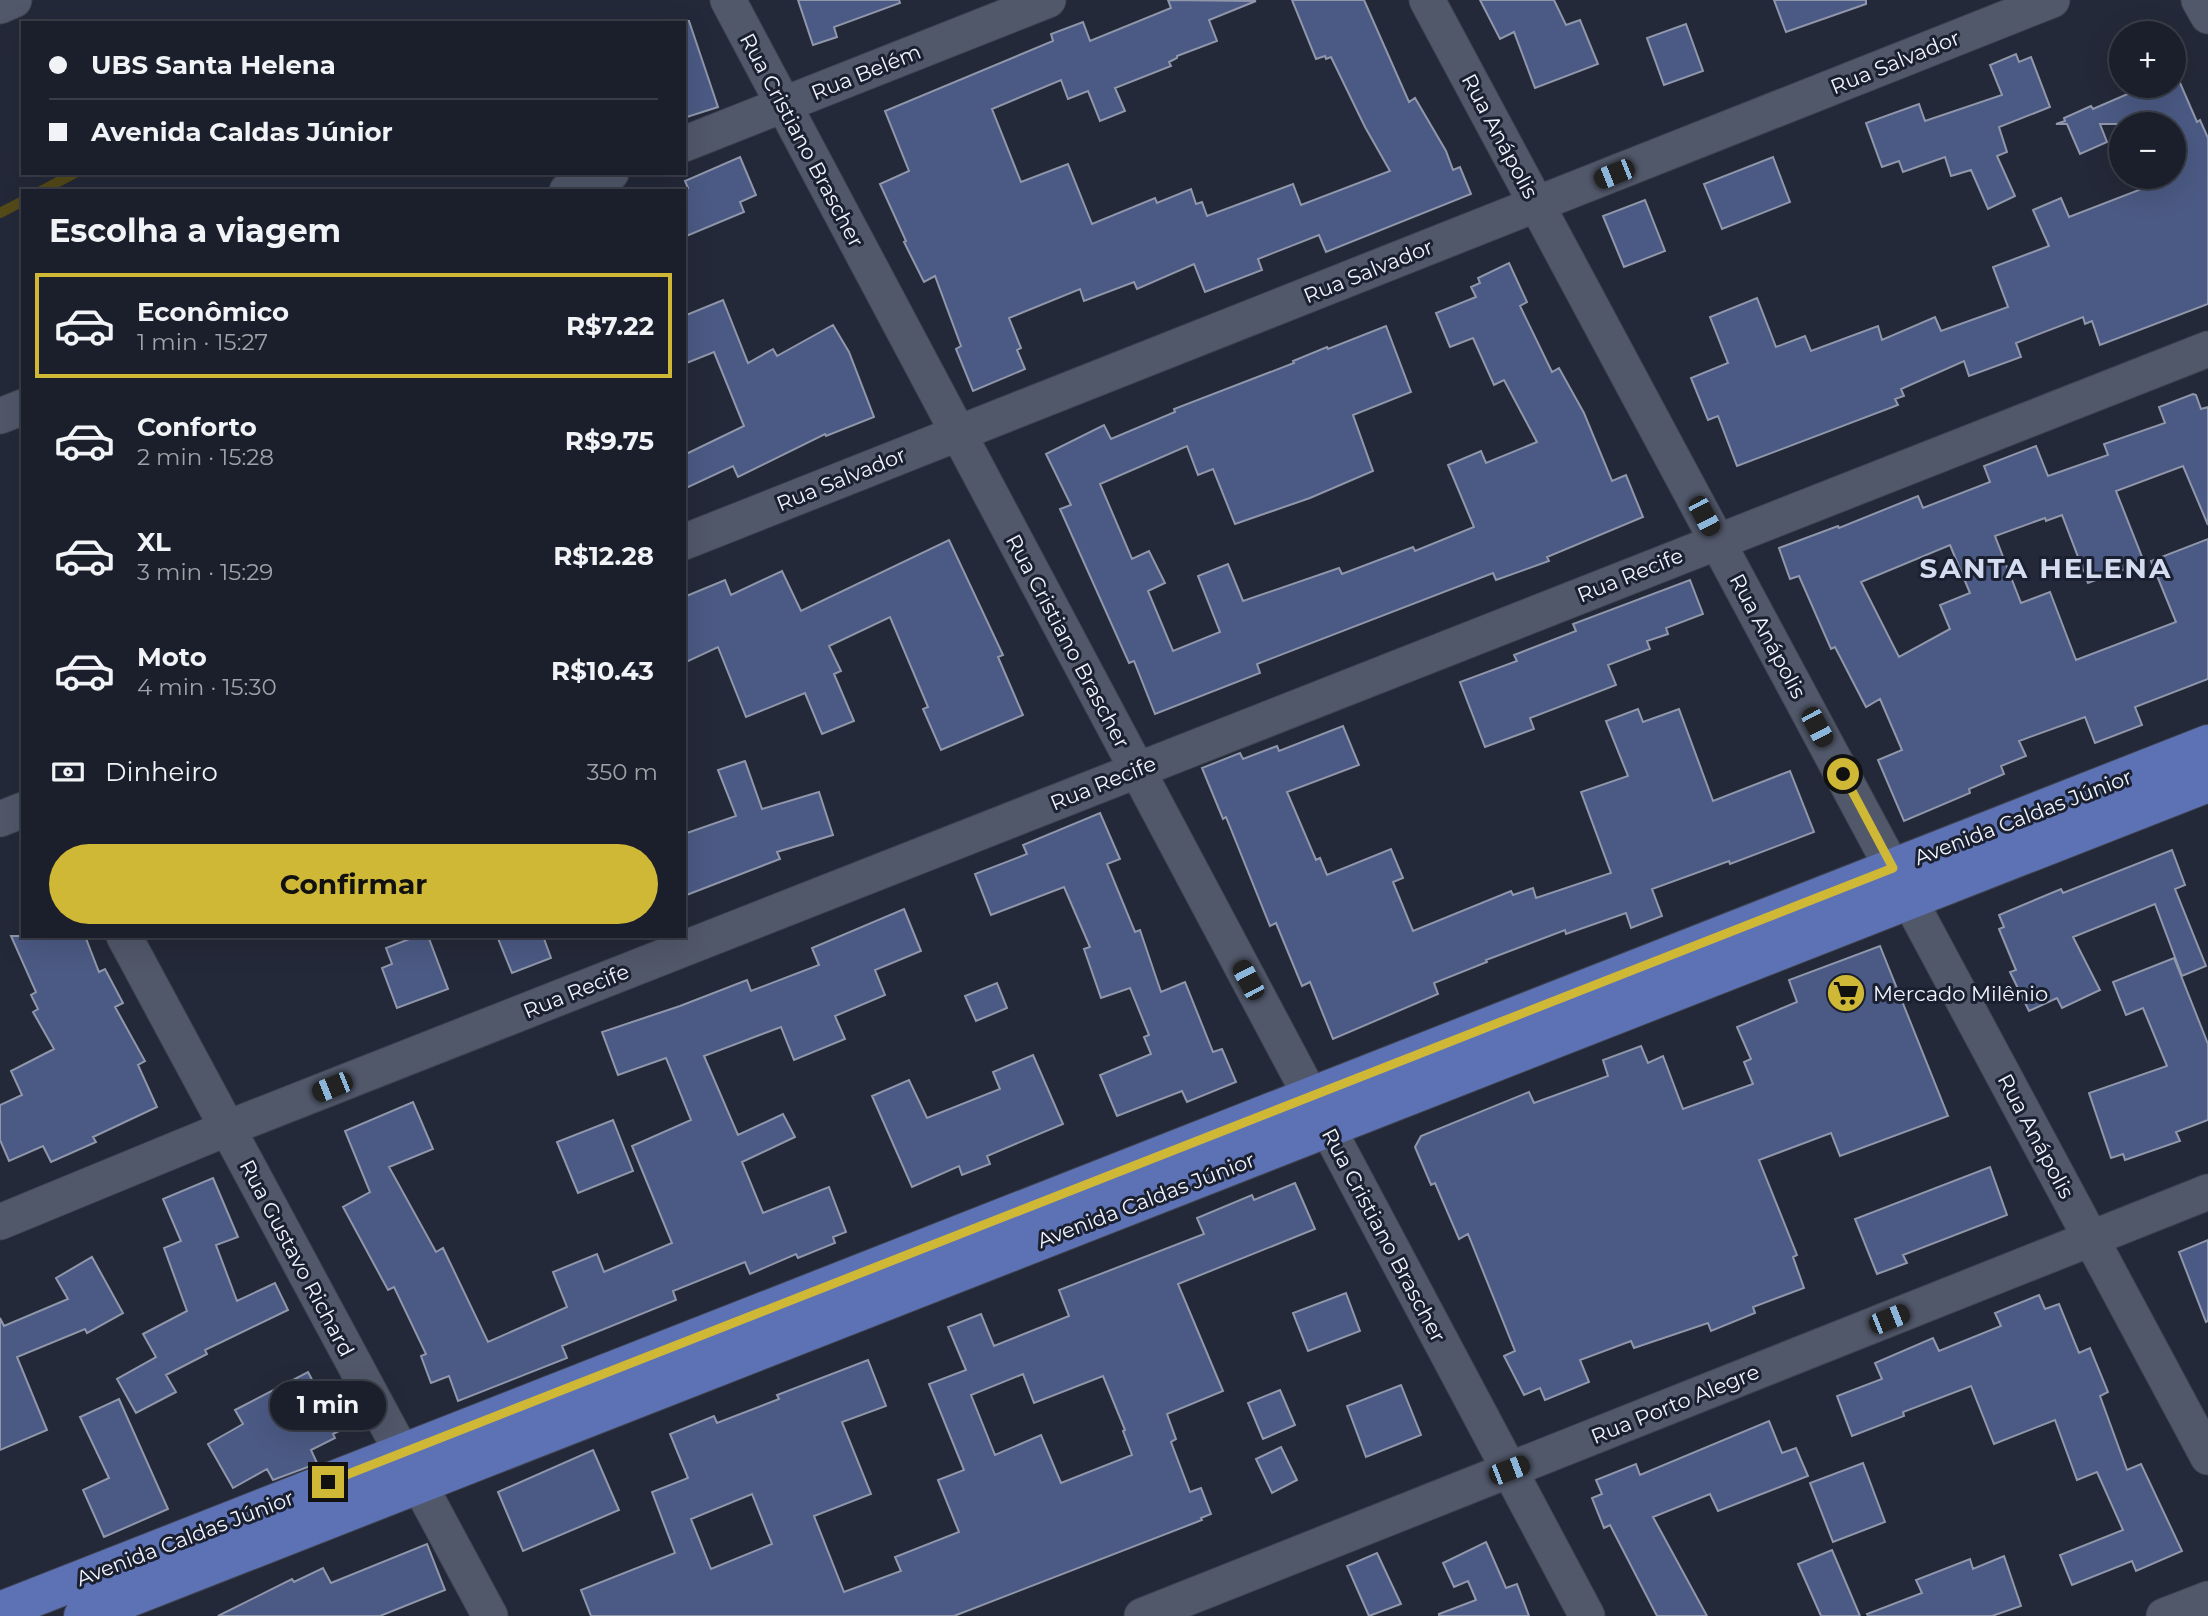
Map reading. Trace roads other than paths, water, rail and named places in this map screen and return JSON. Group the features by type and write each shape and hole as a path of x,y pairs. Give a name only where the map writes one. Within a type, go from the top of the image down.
{"main road":[{"name":"Avenida Caldas Júnior","path":"3,1609 411,1469 1901,884 2208,744"},
{"name":"Avenida Caldas Júnior","path":"1901,884 2208,783"},
{"name":"Avenida Caldas Júnior","path":"83,1616 411,1469"}],"street":[{"path":"0,6 14,0"},
{"name":"Rua Cristiano Brascher","path":"728,0 1587,1616"},
{"name":"Rua Belém","path":"686,143 1048,0"},
{"name":"Rua Anápolis","path":"1427,0 2208,1457"},
{"name":"Rua Salvador","path":"686,541 2052,0"},
{"path":"2199,0 2208,16"},
{"path":"572,189 606,175"},
{"name":"Rua Recife","path":"0,1222 228,1128 2208,349"},
{"path":"0,416 21,408"},
{"path":"0,819 21,811"},
{"name":"Rua Gustavo Richard","path":"125,938 491,1616"},
{"name":"Rua Porto Alegre","path":"1142,1616 2208,1192"},
{"path":"2164,1616 2208,1599"}],"waterway":[{"path":"45,189 71,175"},
{"path":"0,213 21,202"}],"place":[{"name":"Mercado Milênio","path":"1846,993"}],"district":[{"name":"SANTA HELENA","path":"2046,568"}]}
